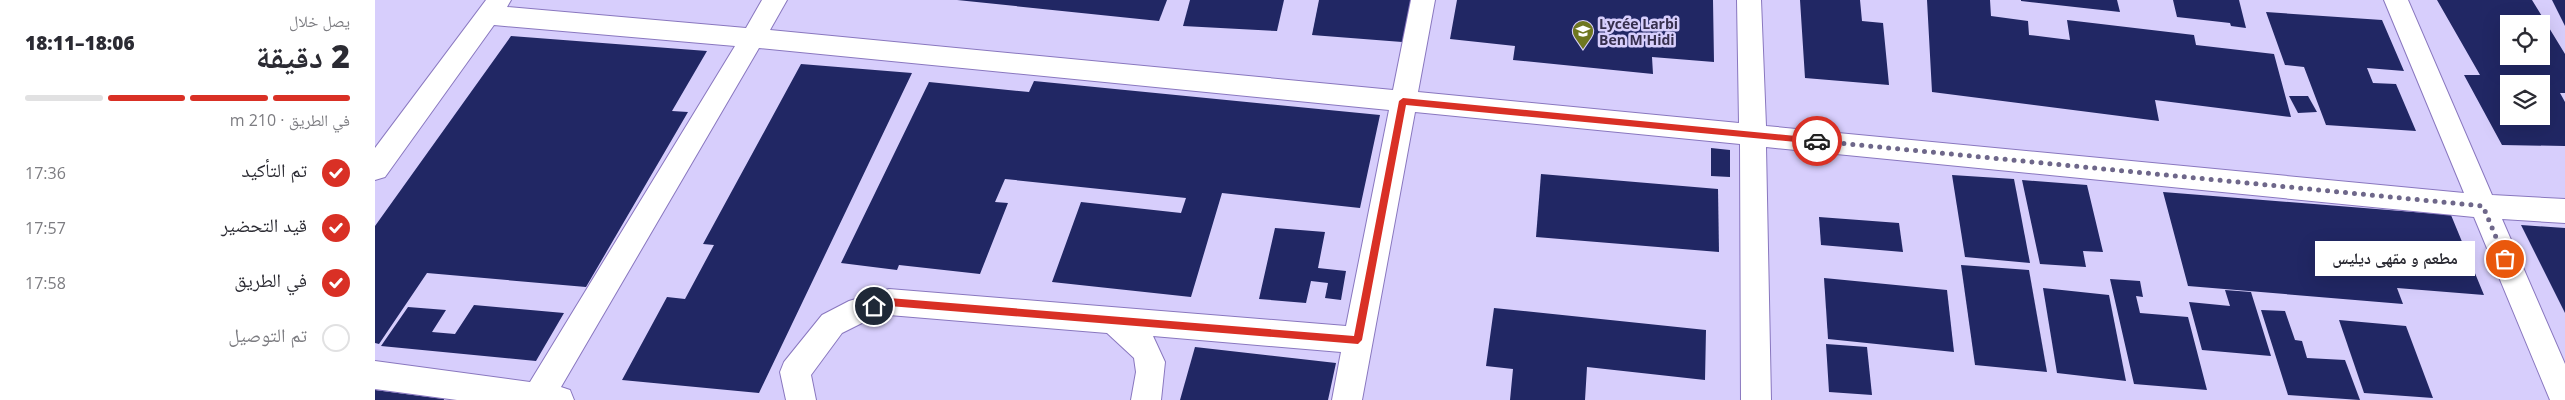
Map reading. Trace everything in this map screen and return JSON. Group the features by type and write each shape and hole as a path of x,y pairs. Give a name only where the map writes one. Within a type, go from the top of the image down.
{"street":[{"path":"375,375 544,399 775,0"},
{"path":"1347,400 1423,0"},
{"path":"1749,0 1753,135 1756,400"},
{"path":"2397,0 2565,400"},
{"path":"375,169 494,7 753,38 2483,206 2565,211"},
{"path":"801,400 795,372 832,324 859,310 889,302 1358,340"},
{"path":"1114,321 1142,342 1152,368 1146,400"}],"building":[{"path":"957,0 1167,0 1159,21"},
{"path":"1190,0 1284,0 1277,31 1183,26"},
{"path":"1319,0 1422,0 1415,43 1312,35"},
{"name":"Lycée Larbi Ben M'Hidi","path":"1457,0 1713,0 1714,62 1652,57 1653,74 1513,60 1515,46 1450,39"},
{"path":"1800,0 1860,0 1862,21 1883,23 1889,85 1805,78"},
{"path":"1927,0 1990,0 1991,16 2028,21 2029,35 2070,40 2067,20 2194,35 2196,45 2274,54 2291,117 2155,100 2159,121 1932,92"},
{"path":"2117,0 2120,12 2021,1"},
{"path":"2173,0 2239,0 2246,28 2231,26 2230,23 2177,17"},
{"path":"2437,0 2532,0 2541,15 2500,15 2500,65 2550,65 2550,29 2565,54 2565,93 2560,93 2565,102 2565,146 2502,145 2464,75 2480,75"},
{"path":"2552,0 2565,0 2565,26"},
{"path":"2266,12 2382,20 2404,71 2367,68 2373,83 2396,84 2416,131 2326,125 2304,67 2285,65"},
{"path":"511,36 707,51 672,111 688,112 586,287 427,273 379,344 375,343 375,226"},
{"path":"801,64 912,73 759,393 622,380 667,297 685,299 714,245 703,244"},
{"path":"1034,81 1380,115 1360,208 1222,193 1191,297 1052,282 1081,202 1181,213 1186,198 1005,179 995,202 1008,203 980,274 899,265 897,270 841,263 929,82 1029,92"},
{"path":"2289,96 2308,96 2317,112 2298,113"},
{"path":"1711,148 1730,150 1730,177 1711,176"},
{"path":"1541,174 1718,189 1719,252 1536,237"},
{"path":"1952,175 2014,179 2030,263 1965,257"},
{"path":"2022,180 2087,185 2103,252 2083,251 2086,267 2040,264"},
{"path":"2163,192 2451,215 2484,295 2397,288 2403,304 2188,286"},
{"path":"1819,217 1899,223 1903,252 1821,245"},
{"path":"2521,225 2565,228 2565,313"},
{"path":"1275,228 1325,232 1318,268 1346,271 1341,300 1325,298 1328,283 1311,281 1306,303 1259,299"},
{"path":"1961,265 2029,270 2047,372 1975,365"},
{"path":"1824,278 1947,290 1954,352 1828,339"},
{"path":"2110,279 2140,281 2143,297 2136,296 2140,313 2188,317 2207,390 2134,384"},
{"path":"2043,288 2109,295 2126,381 2057,373"},
{"path":"2225,290 2251,292 2271,356 2202,350 2189,302 2230,306"},
{"path":"474,305 564,313 536,361 381,346 408,307 446,310 432,332 455,334"},
{"path":"1494,308 1706,330 1705,380 1587,367 1585,400 1510,400 1513,369 1486,366"},
{"path":"2261,310 2285,311 2295,340 2302,341 2307,358 2345,360 2360,400 2288,395"},
{"path":"2339,320 2406,326 2433,398 2364,393"},
{"path":"1826,344 1867,347 1872,395 1829,392"},
{"path":"1195,347 1336,363 1328,400 1180,400"},
{"path":"375,390 444,399 444,400 375,400"}],"way so far":[{"path":"1817,141 2483,206 2505,259"}],"place":[{"name":"Lycée Larbi Ben M'Hidi","path":"1583,50"},
{"name":"مطعم و مقهى ديليس","path":"2505,259"}],"route":[{"path":"874,306 889,302 1358,340 1403,101 1817,141"}]}
